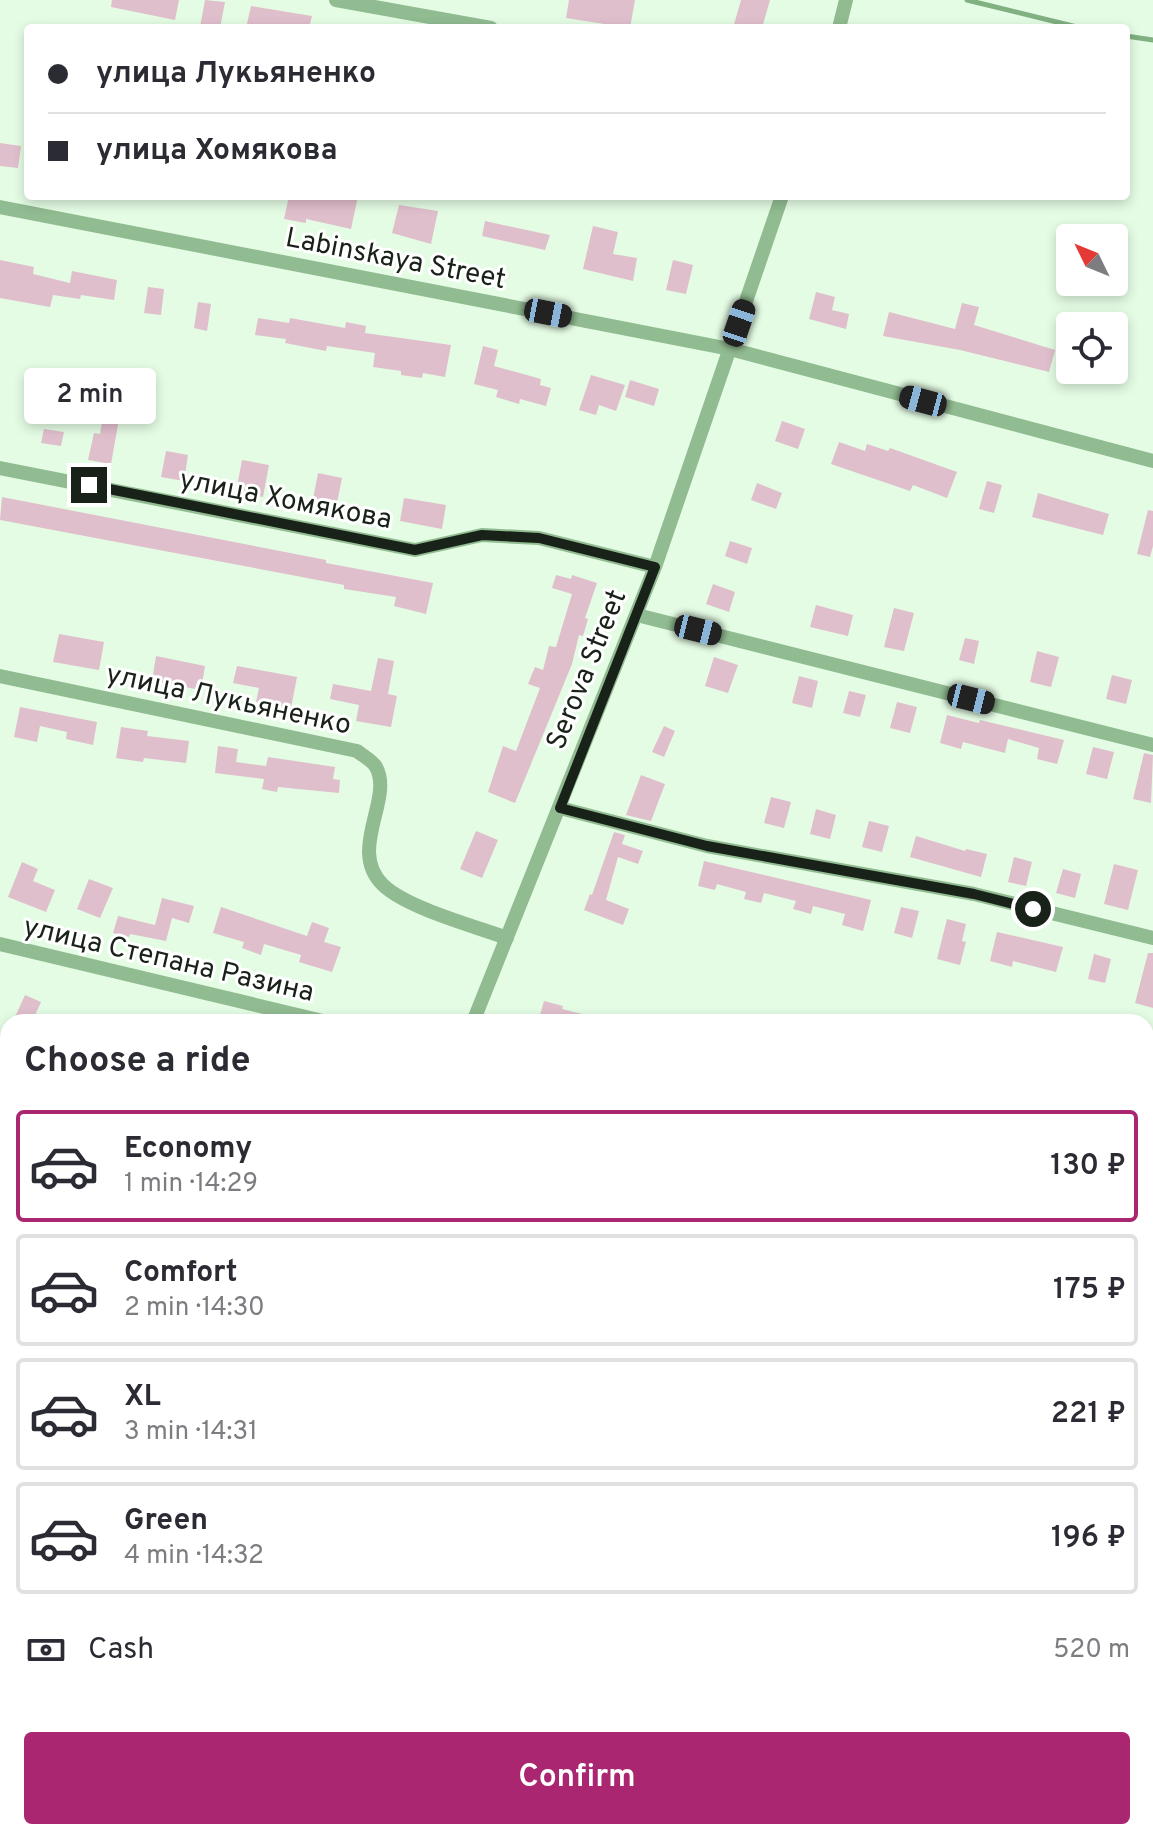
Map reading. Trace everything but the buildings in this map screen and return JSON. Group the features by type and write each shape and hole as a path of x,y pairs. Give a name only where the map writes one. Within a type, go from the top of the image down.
{"street":[{"path":"336,0 469,24"},
{"path":"840,24 846,0"},
{"name":"Serova Street","path":"476,1014 655,567 781,200"},
{"name":"Labinskaya Street","path":"0,207 730,349 1153,461"},
{"name":"улица Хомякова","path":"0,468 415,550 482,535 539,538 655,567"},
{"path":"637,615 1153,745"},
{"name":"улица Лукьяненко","path":"0,676 357,751 376,766 381,784 371,825 369,862 381,883 399,898 507,938"},
{"path":"560,808 707,846 974,894 1153,938"},
{"name":"улица Степана Разина","path":"0,944 293,1014"}],"waterway":[{"path":"967,0 1065,24"},
{"path":"1130,37 1153,40"}],"route":[{"path":"89,485 415,550 482,535 539,538 655,567 560,808 707,846 974,894 1033,909"}]}
